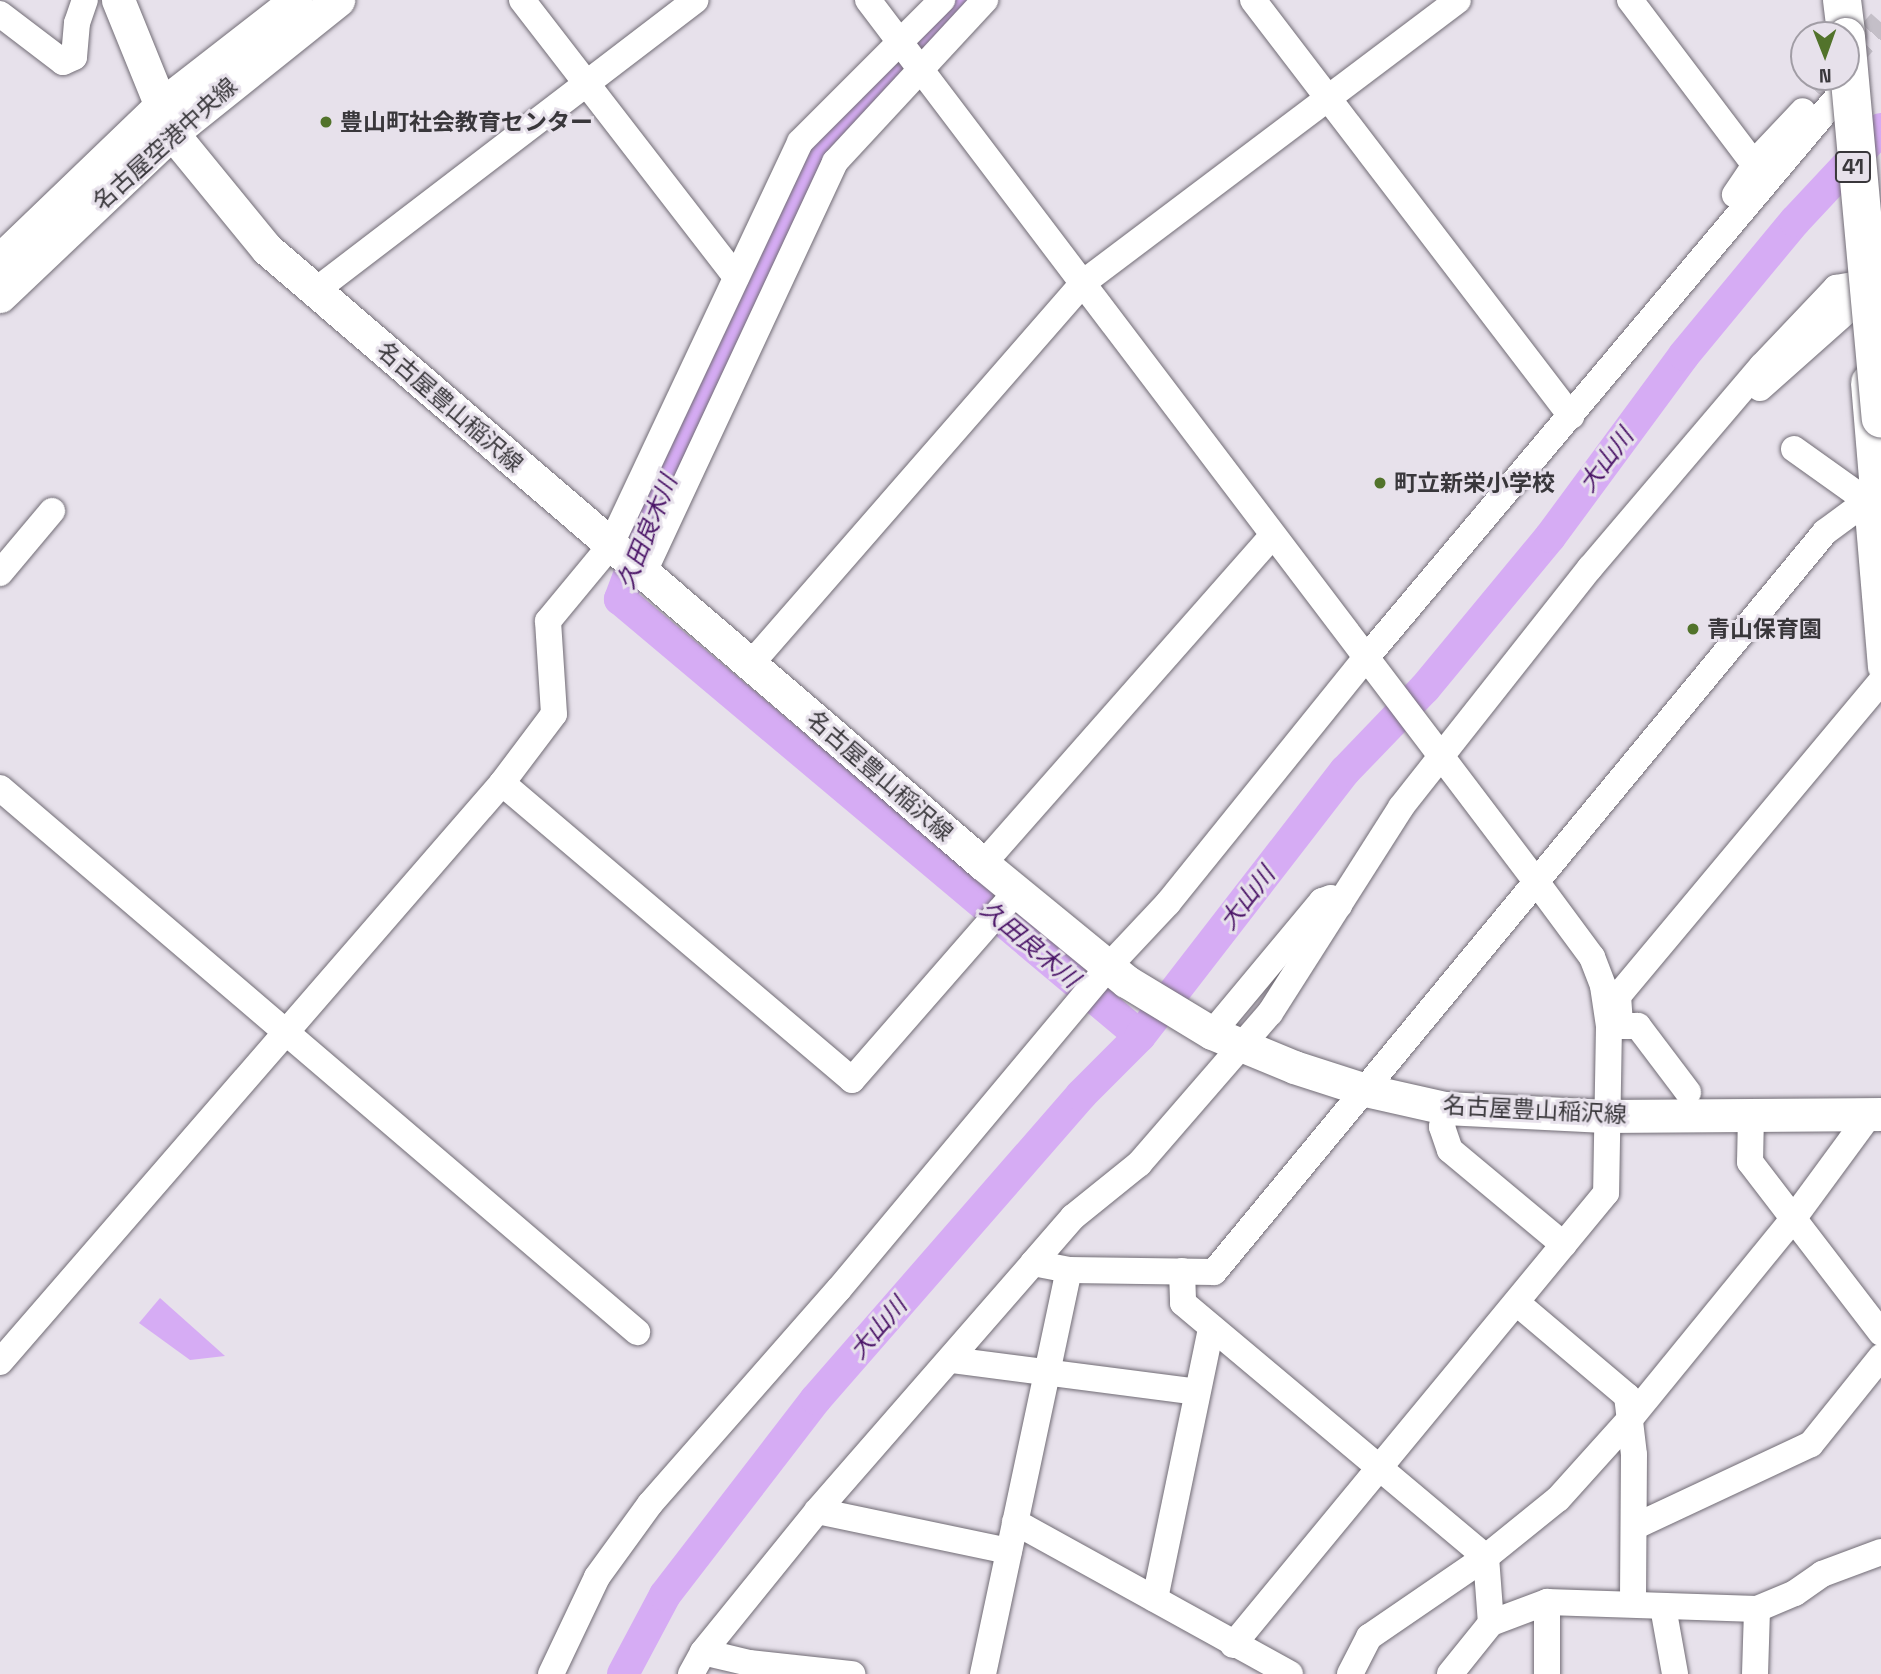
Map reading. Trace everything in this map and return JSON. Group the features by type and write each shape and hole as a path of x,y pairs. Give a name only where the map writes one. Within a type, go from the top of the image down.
{"highway":[{"path":"1840,0 1842,21"},
{"name":"41","path":"1839,91 1859,231 1856,295 1874,508"},
{"path":"1849,91 1881,418"}],"main road":[{"name":"名古屋豊山稲沢線","path":"118,0 166,120 267,249 983,864 1005,904 1101,984 1242,1046 1365,1090 1445,1108 1605,1116 1876,1114"},
{"name":"名古屋空港中央線","path":"0,260 166,120 296,0"},
{"name":"名古屋空港中央線","path":"0,296 166,120 338,0"}],"street":[{"path":"0,14 63,62 74,57 77,23 85,0"},
{"path":"522,0 736,277"},
{"path":"316,291 695,0"},
{"path":"868,0 1084,282 1272,536 1592,957 1615,1026"},
{"path":"0,1362 502,783 554,714 548,621 610,546 800,142 942,0"},
{"path":"643,574 835,162 985,0"},
{"path":"1253,0 1571,416"},
{"path":"750,665 1084,282 1458,0"},
{"path":"1630,0 1754,163"},
{"path":"1709,246 1722,213 1754,163 1838,91"},
{"path":"551,1674 581,1604 625,1536 1101,984 1252,804 1366,659 1571,416 1838,91"},
{"path":"697,1663 817,1511 952,1360 1073,1217 1139,1164 1242,1046 1300,970 1401,807 1440,755 1503,674 1721,415 1836,288 1856,295"},
{"path":"1794,449 1874,508"},
{"path":"1874,508 1881,667"},
{"path":"1033,1263 1069,1270 1214,1272 1825,532 1874,508"},
{"path":"0,573 52,511"},
{"path":"983,864 1272,536"},
{"path":"1233,1645 1606,1193 1605,1116 1618,996 1881,681"},
{"path":"502,783 852,1080 1005,904"},
{"path":"0,788 637,1332"},
{"path":"1209,1032 1322,901 1331,898 1339,905"},
{"path":"1615,1026 1638,1026 1688,1092"},
{"path":"1445,1108 1442,1127 1450,1150 1564,1245"},
{"path":"1350,1674 1369,1637 1486,1557 1558,1499 1630,1419 1876,1114"},
{"path":"1751,1115 1750,1162 1881,1333"},
{"path":"983,1674 1069,1270"},
{"path":"1182,1271 1183,1303 1210,1328 1381,1466 1486,1557 1490,1622"},
{"path":"1517,1303 1627,1396 1634,1527 1633,1602"},
{"path":"1155,1600 1210,1328"},
{"path":"1634,1527 1811,1444 1881,1357"},
{"path":"952,1360 1197,1392"},
{"path":"817,1511 1009,1551"},
{"path":"1015,1521 1233,1645 1290,1674"},
{"path":"1450,1674 1490,1622 1547,1602 1633,1602 1663,1607 1757,1609 1795,1592 1822,1574 1881,1552"},
{"path":"1547,1602 1547,1674"},
{"path":"1663,1607 1675,1674"},
{"path":"1755,1674 1757,1609"},
{"path":"697,1663 852,1674"}],"shaded area":[{"path":"160,1298 225,1356 190,1360 139,1323"}],"waterway":[{"name":"久田良木川","path":"963,0 821,152 805,177 652,513 620,599 1140,1036"},
{"name":"大山川","path":"623,1674 665,1595 816,1399 1081,1095 1140,1036 1345,771 1425,688 1550,537 1684,355 1795,221 1881,129"}],"tunnel":[{"path":"1860,46 1881,22"}],"place":[{"name":"豊山町社会教育センター","path":"326,122"},
{"name":"町立新栄小学校","path":"1380,483"},
{"name":"青山保育園","path":"1693,629"}]}
